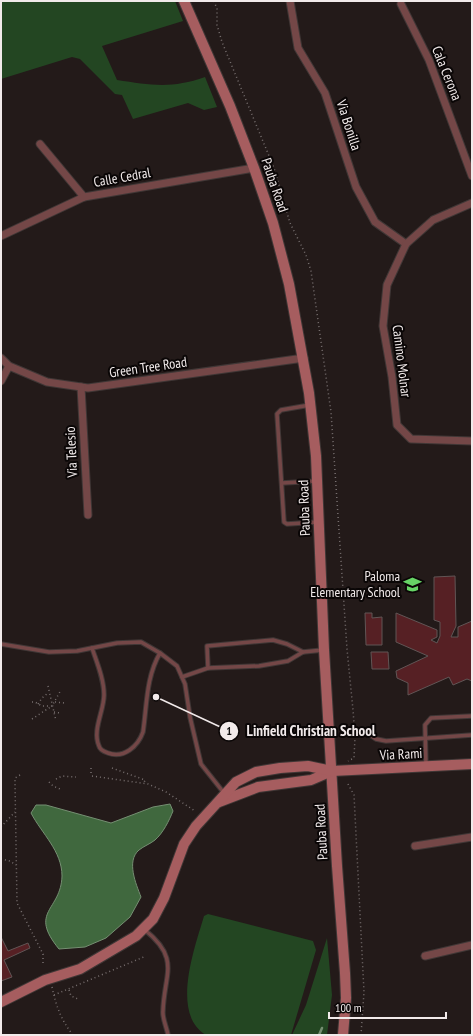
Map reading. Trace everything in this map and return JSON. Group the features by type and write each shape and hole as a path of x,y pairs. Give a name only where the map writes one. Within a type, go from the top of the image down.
{"main road":[{"name":"Pauba Road","path":"184,1 230,106 254,168 282,254 304,358 311,405 317,481 324,650 345,973 346,998 343,1035"},
{"name":"Via Rami","path":"332,771 472,764"},
{"path":"1,1002 46,980 80,969 93,963 136,936 153,919 164,898 184,844 214,804 236,782 256,772 280,768 308,766 332,771"},
{"path":"214,804 258,787 311,780 332,771"}],"street":[{"name":"Via Bonilla","path":"290,1 298,48 325,93 356,188 376,222 406,244"},
{"name":"Cala Cerona","path":"401,4 429,60 472,176"},
{"path":"40,144 84,197"},
{"name":"Calle Cedral","path":"1,236 84,197 254,168"},
{"name":"Camino Molnar","path":"472,203 433,220 406,244 387,285 383,326 392,377 397,425 411,439 472,441"},
{"name":"Green Tree Road","path":"1,358 9,366 47,382 88,388 304,358"},
{"path":"1,381 9,366"},
{"name":"Via Telesio","path":"80,387 88,515"},
{"path":"415,846 472,837"},
{"path":"425,956 472,945"}],"lane":[{"path":"311,405 280,410 277,414 284,522 287,524 318,522"},
{"path":"282,482 317,481"},
{"path":"208,668 207,646 273,640 287,644 303,652"},
{"path":"1,644 49,652 77,651 117,643 141,642 160,653 177,666 182,676 185,684 200,764 224,793"},
{"path":"92,648 101,676 104,694 104,709 97,734 99,747 112,755 126,753 140,740 143,732 150,676 153,664 160,653"},
{"path":"182,676 208,668 259,666 288,660 303,652 324,650"},
{"path":"426,767 425,725 431,718 472,716"},
{"path":"364,731 376,740 472,735"},
{"path":"143,928 157,940 164,949 169,968 162,1012 168,1035"}],"path":[{"path":"48,686 48,693 56,721"},
{"path":"32,719 52,706 61,690"},
{"path":"38,704 48,693"},
{"path":"32,702 42,706 52,706"},
{"path":"55,702 64,703"},
{"path":"54,712 60,713"},
{"path":"90,773 91,766"},
{"path":"112,768 145,780 144,783"},
{"path":"20,775 16,778 14,783 17,903 43,954 43,966"},
{"path":"56,779 62,776 76,777"},
{"path":"92,776 144,783 166,792 195,811"},
{"path":"48,782 52,786 60,789"},
{"path":"348,784 354,795 362,948 364,992 361,1035"},
{"path":"1,827 15,812"},
{"path":"1,860 10,861 16,865"},
{"path":"54,995 69,990 146,956"},
{"path":"52,985 63,1022 73,1035"},
{"path":"69,990 71,996 78,999"}],"shaded area":[{"path":"1,1 175,1 183,21 102,46 117,80 171,85 205,77 217,107 204,110 188,103 133,119 122,95 115,94 80,59 72,57 1,79"},
{"path":"170,804 173,811 168,823 155,840 139,850 133,860 133,873 141,897 130,917 106,938 85,947 59,949 50,936 46,926 46,918 60,888 62,876 61,867 59,859 51,843 31,813 36,805 46,805 111,823 153,807"},
{"path":"208,914 313,941 316,950 291,1035 206,1035 195,1025 189,1012 187,996 188,979 195,945 204,916"},
{"path":"327,938 332,995 327,1035 292,1035 306,1005"}],"building":[{"path":"455,576 456,626 451,637 458,637 458,627 472,621 472,681 467,679 453,685 449,677 408,695 408,683 397,678 396,671 428,656 396,642 396,613 437,630 437,637 431,640 437,643 440,636 440,622 434,620 434,577"},
{"path":"365,613 372,613 372,618 382,617 382,645 366,645"},
{"path":"371,652 388,652 389,669 372,669"},
{"path":"1,937 8,951 28,943 30,948 4,960 12,977 1,981"}],"waterway":[{"path":"319,1035 322,1028"}],"place":[{"name":"Paloma Elementary School","path":"413,584"},
{"name":"Linfield Christian School","path":"156,697"}]}
